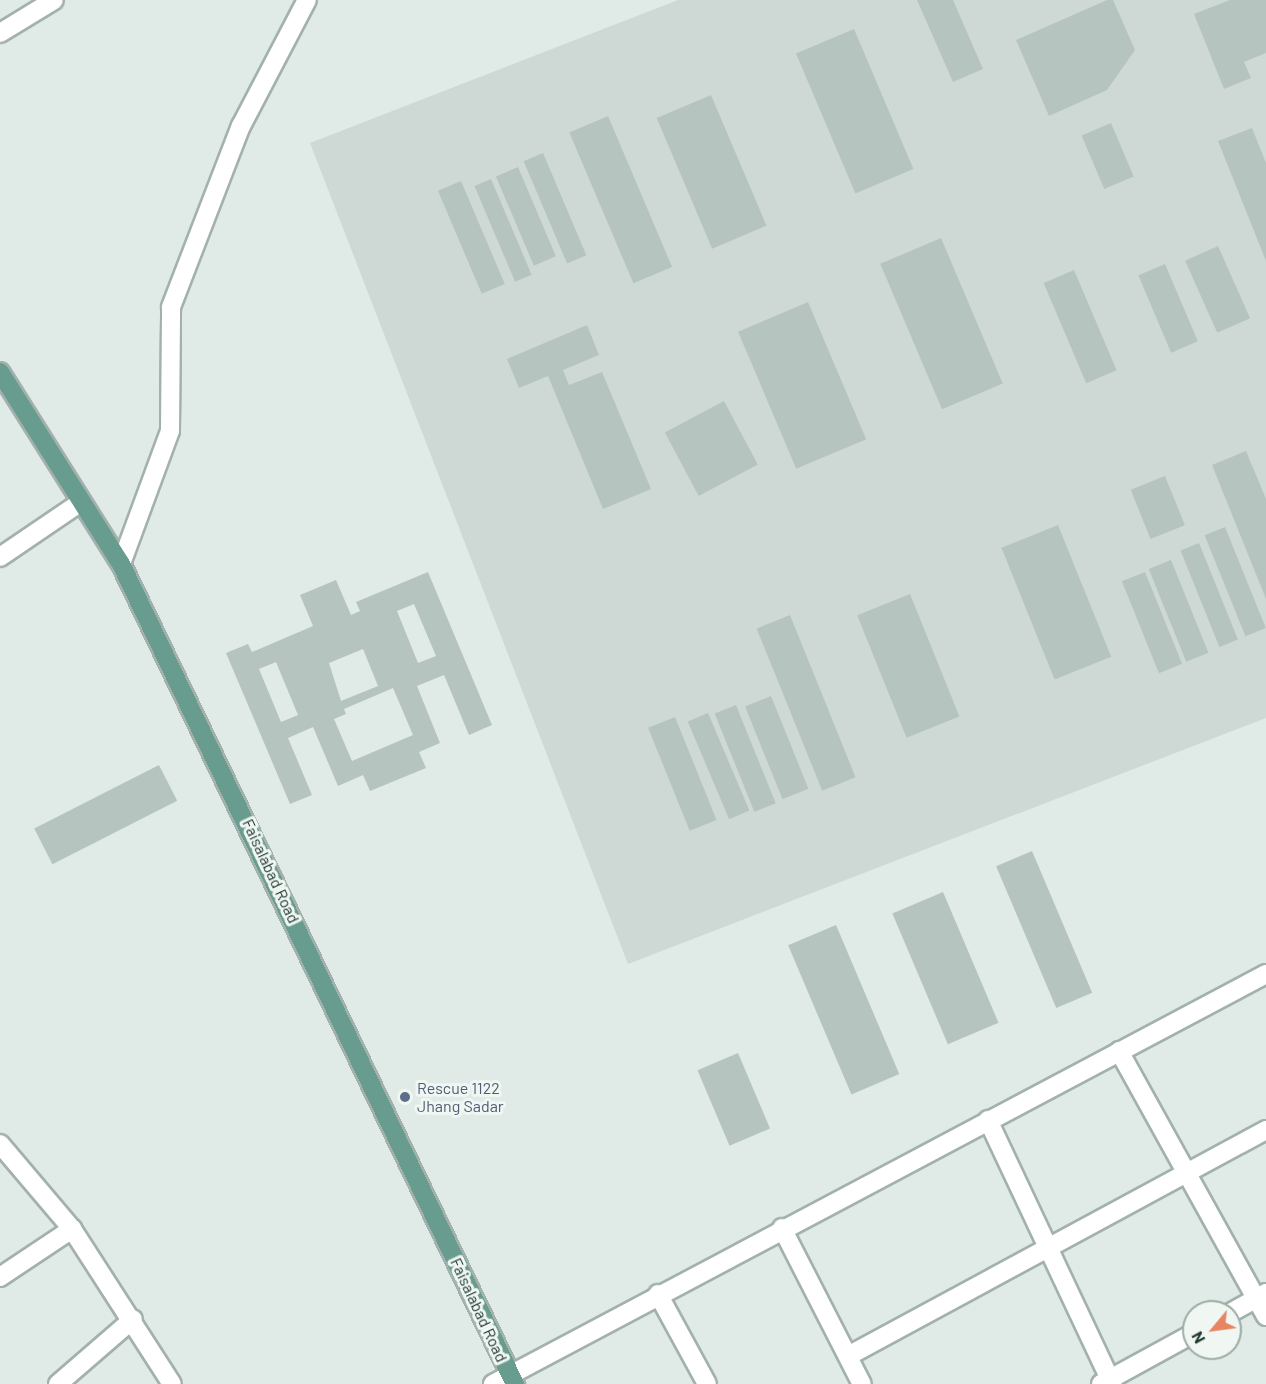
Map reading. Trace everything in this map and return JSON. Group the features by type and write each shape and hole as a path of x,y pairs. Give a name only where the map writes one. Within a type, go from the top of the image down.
{"main road":[{"name":"Faisalabad Road","path":"0,372 78,504 121,564 513,1380"}],"street":[{"path":"0,33 54,0"},
{"path":"121,564 170,431 171,307 241,126 307,0"},
{"path":"0,557 78,504"},
{"path":"493,1384 513,1380 658,1294 1119,1051 1265,977"},
{"path":"1119,1051 1261,1296 1266,1316"},
{"path":"988,1120 1048,1247 1108,1383 1182,1340"},
{"path":"848,1356 1266,1130"},
{"path":"0,1144 72,1229 133,1319 172,1384"},
{"path":"782,1228 862,1384"},
{"path":"0,1276 72,1229"},
{"path":"658,1294 707,1384"},
{"path":"1242,1306 1261,1296"},
{"path":"58,1384 133,1319"}],"shaded area":[{"path":"678,0 1266,0 1266,718 628,964 310,143"}],"building":[{"path":"917,0 953,0 983,69 953,82"},
{"path":"1107,0 1113,0 1135,50 1107,90 1049,116 1016,40"},
{"path":"1230,0 1266,0 1266,53 1244,62 1251,78 1224,89 1194,14"},
{"path":"854,29 913,169 855,194 796,54"},
{"path":"711,95 766,226 712,249 657,118"},
{"path":"608,116 672,267 633,283 569,132"},
{"path":"1111,123 1134,176 1104,189 1082,136"},
{"path":"1252,128 1266,163 1266,261 1218,141"},
{"path":"543,153 586,255 567,263 524,161"},
{"path":"518,167 556,256 534,266 496,176"},
{"path":"491,179 532,275 515,282 474,186"},
{"path":"461,181 505,284 482,294 438,191"},
{"path":"941,238 1003,383 942,409 880,264"},
{"path":"1218,246 1250,318 1217,333 1185,261"},
{"path":"1165,264 1198,341 1171,353 1138,275"},
{"path":"1074,270 1117,370 1086,383 1044,283"},
{"path":"808,302 866,439 796,469 738,332"},
{"path":"587,325 599,355 563,370 569,385 602,372 651,489 603,509 548,376 519,388 507,359"},
{"path":"724,401 758,465 699,496 665,432"},
{"path":"1246,451 1266,499 1266,599 1212,465"},
{"path":"1165,476 1185,525 1151,539 1131,490"},
{"path":"1058,525 1111,657 1055,680 1001,548"},
{"path":"1225,527 1266,628 1245,636 1205,535"},
{"path":"1199,543 1238,639 1219,647 1180,550"},
{"path":"1171,560 1208,653 1186,662 1149,569"},
{"path":"428,572 492,725 469,735 444,675 417,686 440,743 419,752 426,768 370,791 363,775 338,786 313,727 288,738 312,795 290,804 226,653 248,644 252,652 313,626 300,595 336,580 351,615 360,611 356,602","holes":["414,604 436,656 418,663 397,611","363,649 378,686 341,701 329,663","276,662 298,715 281,722 259,669","393,688 413,735 352,761 334,719 346,714 344,709"]},
{"path":"1145,572 1182,664 1159,673 1122,581"},
{"path":"910,594 959,716 907,738 857,615"},
{"path":"790,615 856,777 822,791 757,628"},
{"path":"771,696 808,789 782,799 745,706"},
{"path":"736,705 776,803 754,812 715,714"},
{"path":"708,713 749,811 729,819 688,722"},
{"path":"675,717 717,820 690,831 648,728"},
{"path":"159,765 177,801 52,864 34,829"},
{"path":"1032,851 1092,993 1056,1008 996,866"},
{"path":"943,892 998,1023 948,1044 892,913"},
{"path":"836,925 899,1074 851,1094 788,945"},
{"path":"738,1053 770,1128 730,1146 697,1070"}],"place":[{"name":"Rescue 1122 Jhang Sadar","path":"405,1097"}]}
